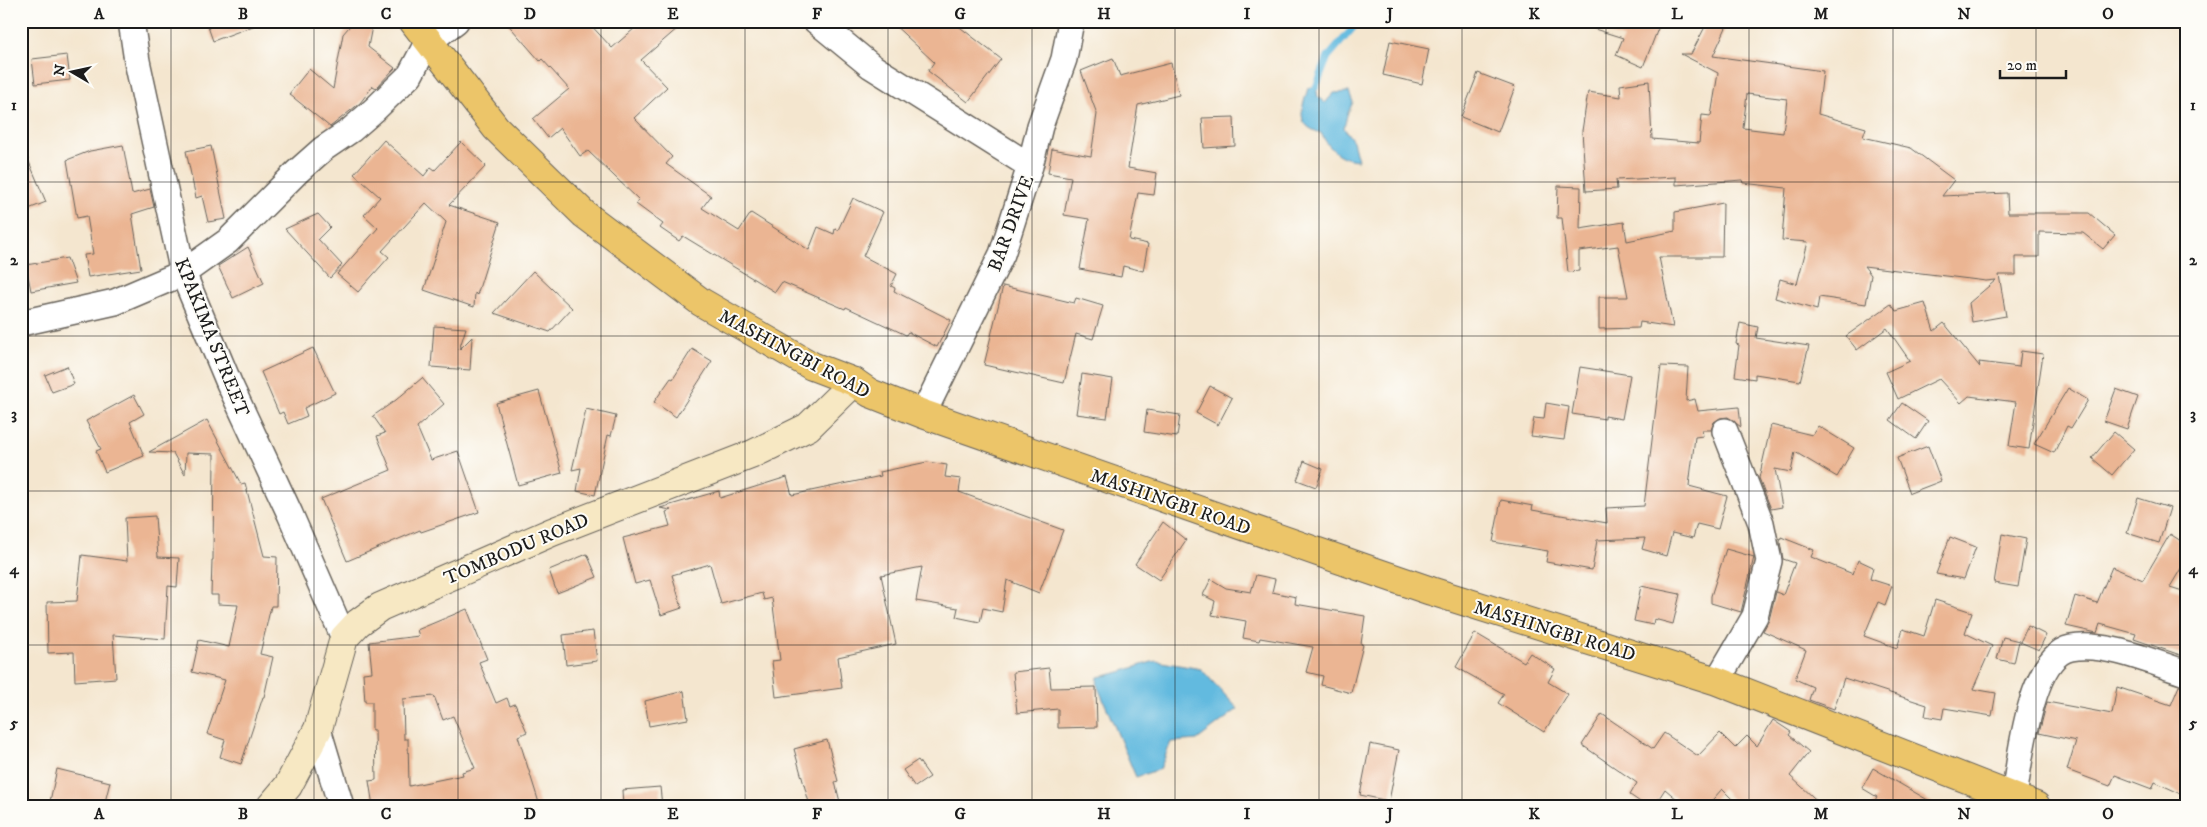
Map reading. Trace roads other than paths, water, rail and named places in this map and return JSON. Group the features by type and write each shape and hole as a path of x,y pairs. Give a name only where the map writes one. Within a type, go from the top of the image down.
{"main road":[{"name":"MASHINGBI ROAD","path":"420,32 496,128 584,214 701,302 812,366 854,382 870,393 923,414 1431,592 1717,681 2025,802"},
{"name":"TOMBODU ROAD","path":"271,806 288,786 318,729 344,638 358,623 380,607 552,532 753,454 808,427 854,382"}],"street":[{"name":"KPAKIMA STREET","path":"131,21 137,61 183,273 229,383 290,514 344,638"},
{"path":"21,322 114,302 183,273 228,241 297,172 374,110 410,74 420,32 456,21"},
{"path":"816,21 871,66 958,123 1030,166"},
{"name":"BAR DRIVE","path":"923,414 1002,254 1030,166 1040,126 1064,59 1071,21"},
{"path":"1717,681 1755,616 1769,561 1761,523 1726,431"},
{"path":"2025,802 2023,739 2032,703 2044,675 2056,654 2071,648 2100,648 2186,672"},
{"path":"318,729 341,806"}],"water":[{"path":"1316,87 1318,97 1325,103 1334,93 1349,92 1353,102 1344,128 1353,141 1358,160 1345,158 1335,152 1327,144 1321,133 1312,130 1303,121 1302,109 1308,88"},
{"path":"1156,661 1201,669 1238,709 1197,740 1171,742 1160,769 1136,777 1097,685 1098,677"}],"waterway":[{"path":"1316,87 1328,57 1359,21"}]}
